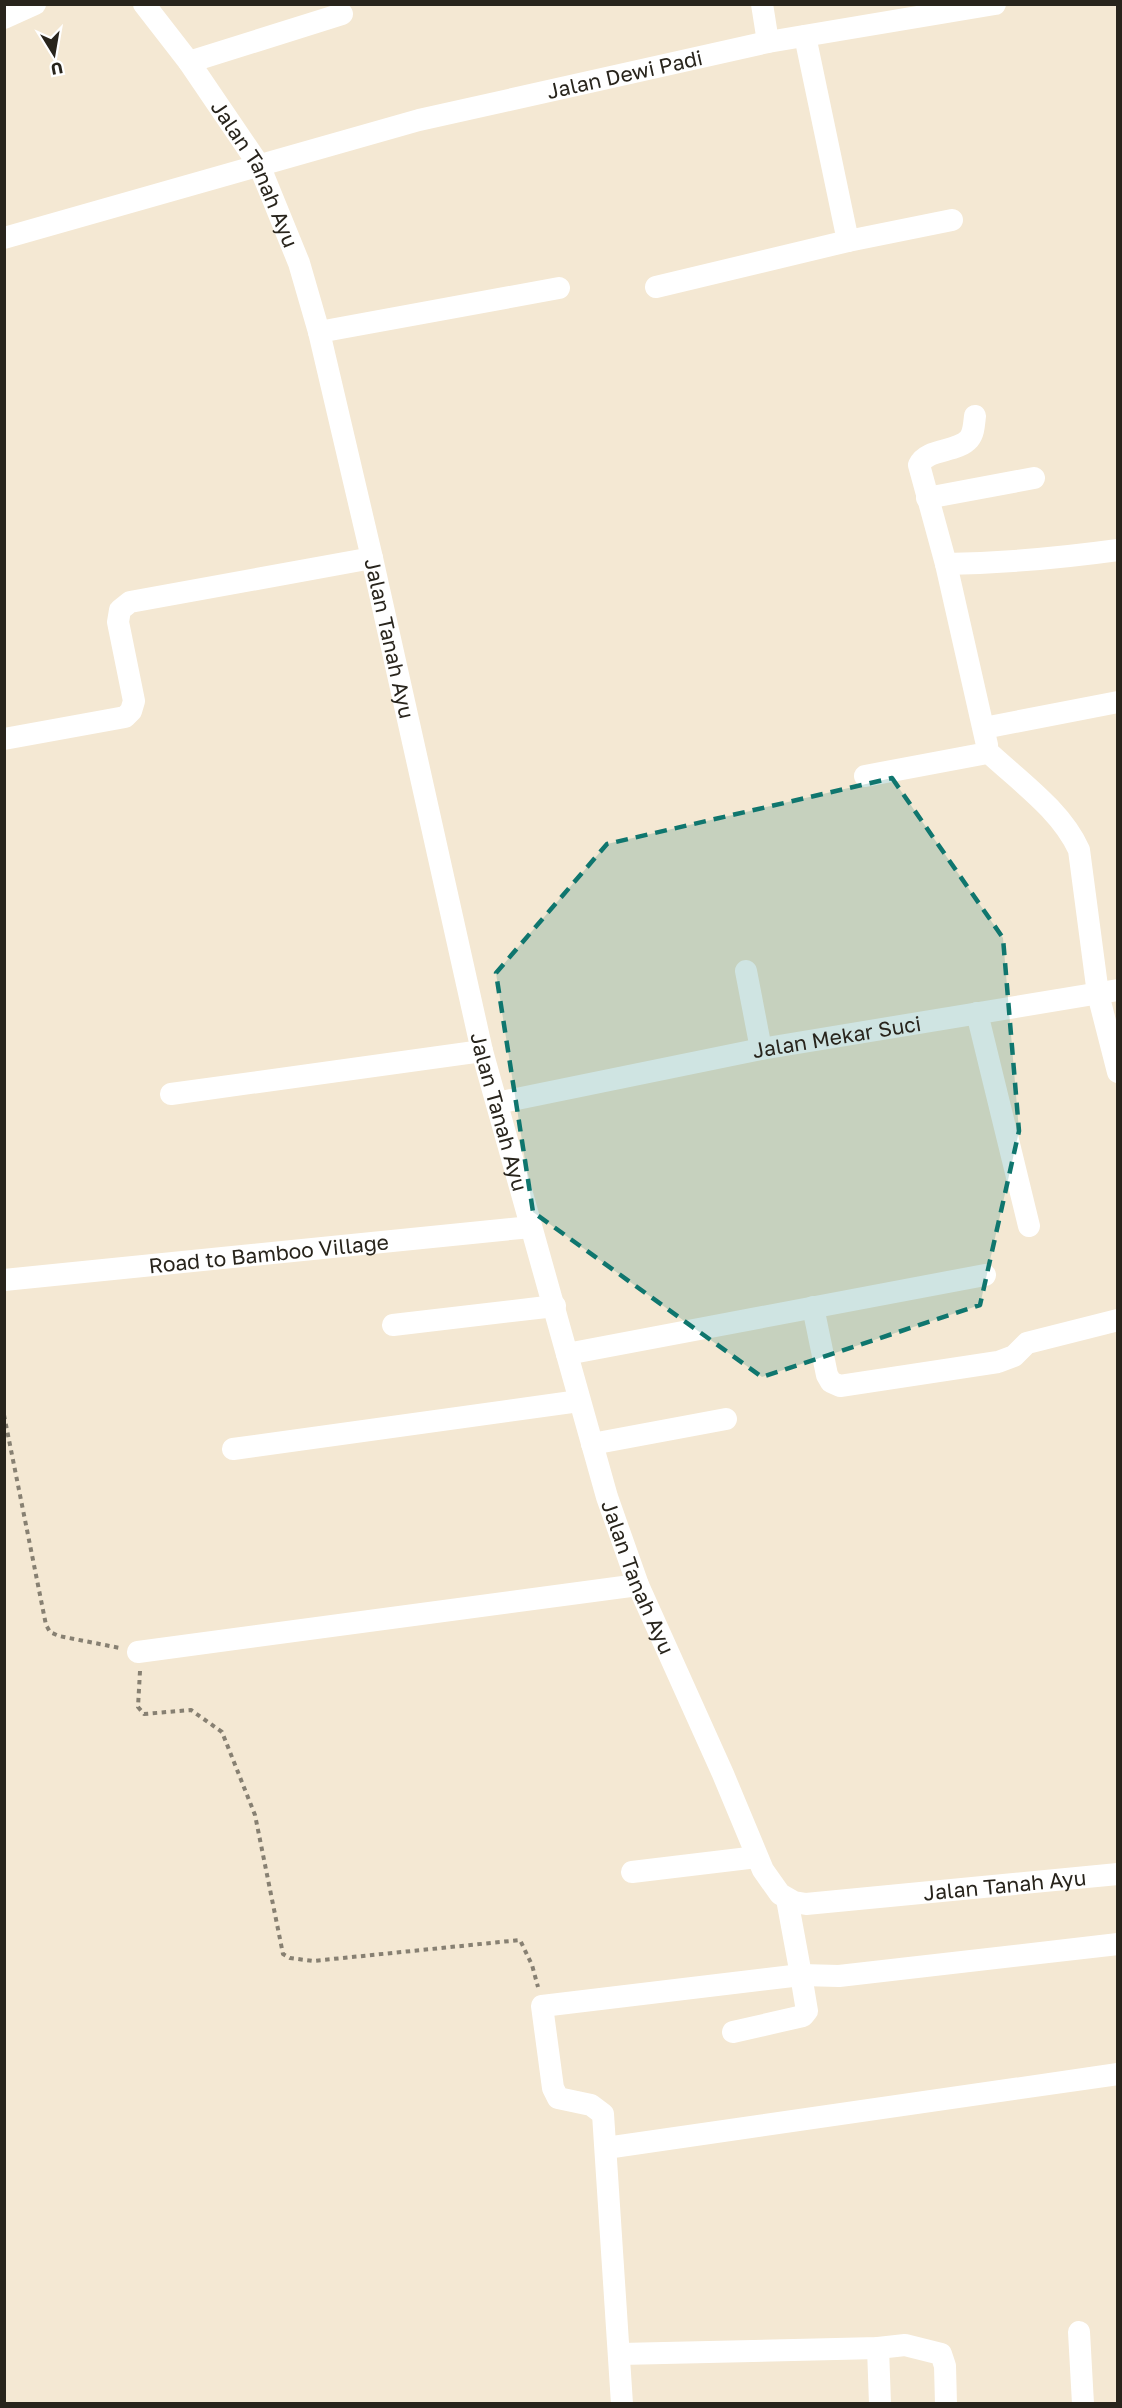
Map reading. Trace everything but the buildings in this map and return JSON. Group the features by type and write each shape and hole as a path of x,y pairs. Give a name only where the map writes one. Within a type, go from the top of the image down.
{"street":[{"path":"4,18 35,4"},
{"name":"Jalan Tanah Ayu","path":"144,4 189,62 259,165 299,263 319,333 372,558 482,1051 555,1306 579,1401 607,1497 638,1585 723,1774 757,1857 772,1884 788,1899 806,1904 1118,1874"},
{"path":"762,4 768,42"},
{"name":"Jalan Dewi Padi","path":"4,238 419,120 768,42 995,4"},
{"path":"189,62 342,14"},
{"path":"805,36 848,241"},
{"path":"656,287 848,241 952,220"},
{"path":"319,333 560,288"},
{"path":"975,416 970,438 962,444 921,461 920,470 946,564 984,728 987,751 1071,832 1078,850 1108,992 1118,1072"},
{"path":"927,498 1034,478"},
{"path":"946,564 1036,560 1118,550"},
{"path":"4,740 125,717 129,714 134,701 117,622 124,605 372,558"},
{"path":"984,728 1118,702"},
{"path":"865,777 982,754 987,751"},
{"path":"746,971 761,1049"},
{"name":"Jalan Mekar Suci","path":"497,1103 761,1049 1108,992"},
{"path":"977,1013 1029,1226"},
{"path":"171,1094 482,1051"},
{"name":"Road to Bamboo Village","path":"4,1280 531,1227"},
{"path":"567,1354 986,1275"},
{"path":"393,1325 555,1306"},
{"path":"813,1308 827,1375 831,1382 840,1386 998,1362 1014,1356 1027,1342 1118,1320"},
{"path":"233,1449 579,1401"},
{"path":"592,1444 726,1419"},
{"path":"138,1652 638,1585"},
{"path":"632,1872 757,1857"},
{"path":"733,2032 803,2016 807,2012 788,1899"},
{"path":"622,2403 603,2118 600,2110 591,2105 558,2098 553,2088 542,2006 801,1975 839,1976 1118,1944"},
{"path":"606,2148 1118,2074"},
{"path":"1078,2332 1083,2403"},
{"path":"620,2354 878,2348 905,2345 941,2354 945,2366 946,2403"},
{"path":"878,2348 880,2403"}],"path":[{"path":"4,1415 46,1625 51,1632 59,1636 138,1652 141,1680 139,1711 144,1714 191,1710 222,1732 255,1815 283,1954 290,1958 314,1961 520,1940 532,1965 542,2006"}],"highlighted area":[{"path":"892,778 1003,938 1019,1131 980,1305 762,1377 533,1212 496,973 607,844"}]}
